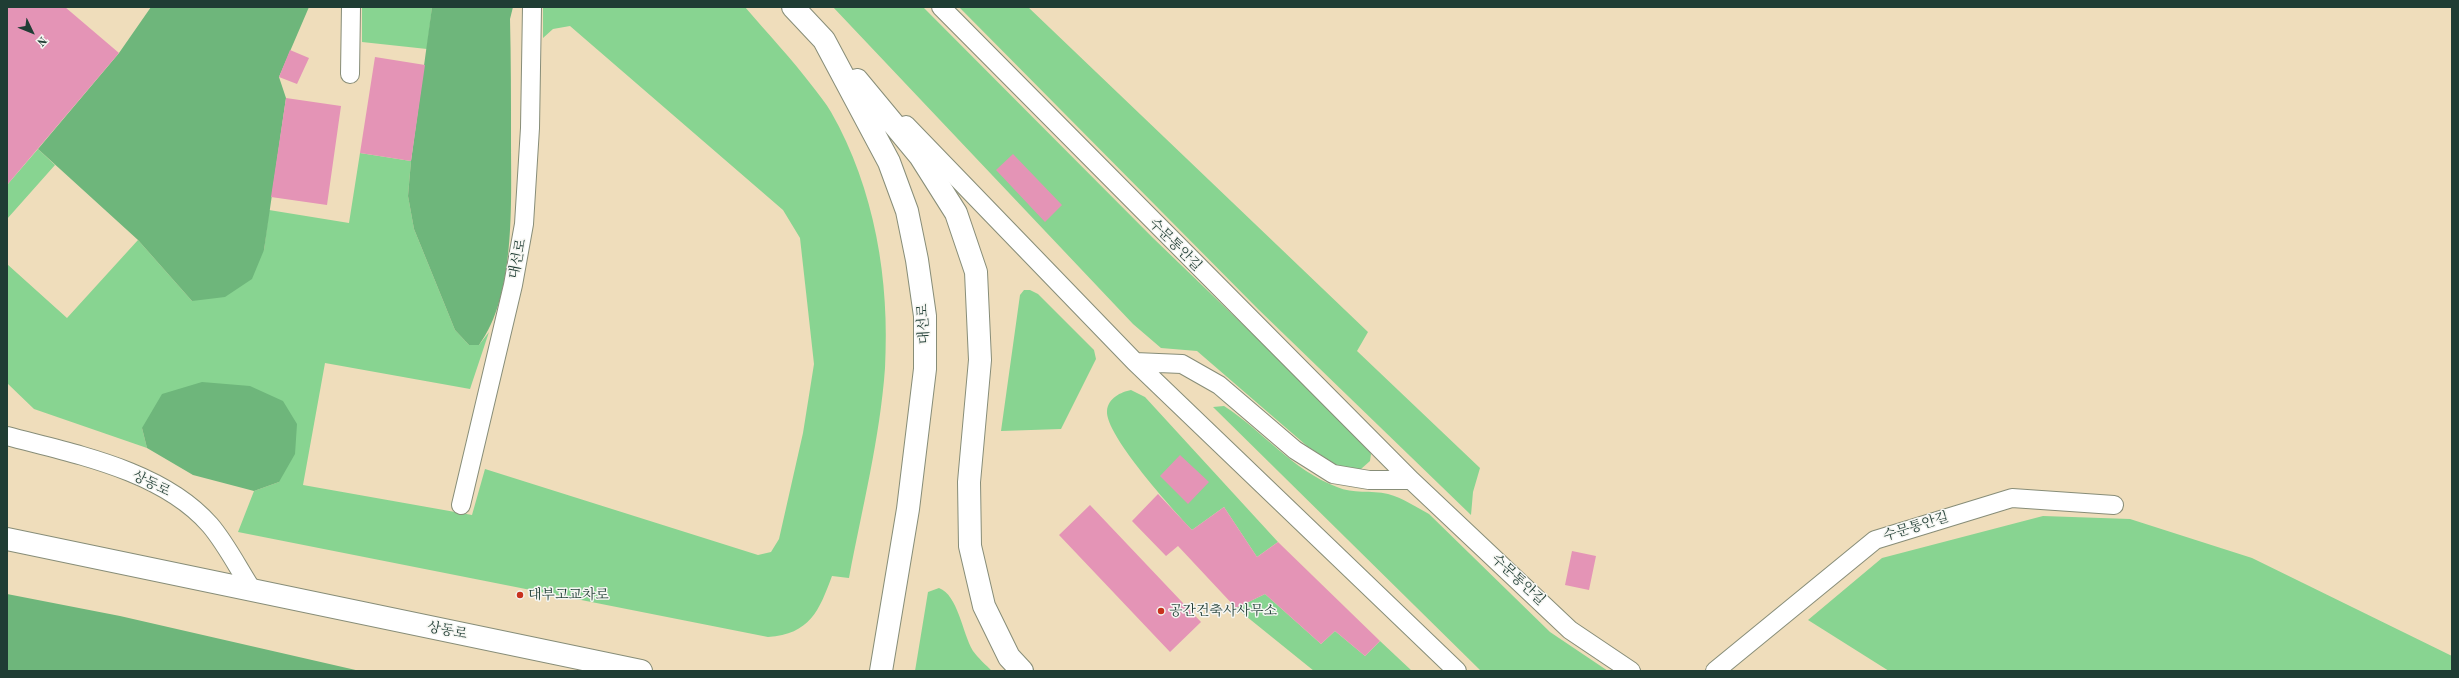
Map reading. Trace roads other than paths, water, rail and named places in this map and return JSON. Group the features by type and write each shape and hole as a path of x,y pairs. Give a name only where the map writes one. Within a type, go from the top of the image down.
{"street":[{"name":"대선로","path":"793,7 824,40 889,162 907,211 918,260 925,316 925,369 909,501 880,671"},
{"path":"824,40 920,156 956,213 976,272 980,360 969,482 970,546 984,606 1009,657 1022,671"},
{"name":"상동로","path":"7,540 641,671"}],"lane":[{"path":"350,74 351,7"},
{"name":"대선로","path":"461,505 486,392 513,285 524,224 530,128 532,7"},
{"name":"수문통안길","path":"941,7 1411,480 1570,630 1631,671"},
{"path":"824,40 1135,362 1457,671"},
{"path":"1135,362 1182,364 1219,385 1295,450 1333,474 1369,480 1411,480"},
{"name":"상동로","path":"7,436 75,455 127,472 162,486 191,507 210,526 253,591"},
{"name":"수문통안길","path":"1715,671 1875,540 2012,498 2114,505"}],"place":[{"name":"대부고교차로","path":"520,595"},
{"name":"공간건축사사무소","path":"1161,611"}]}
